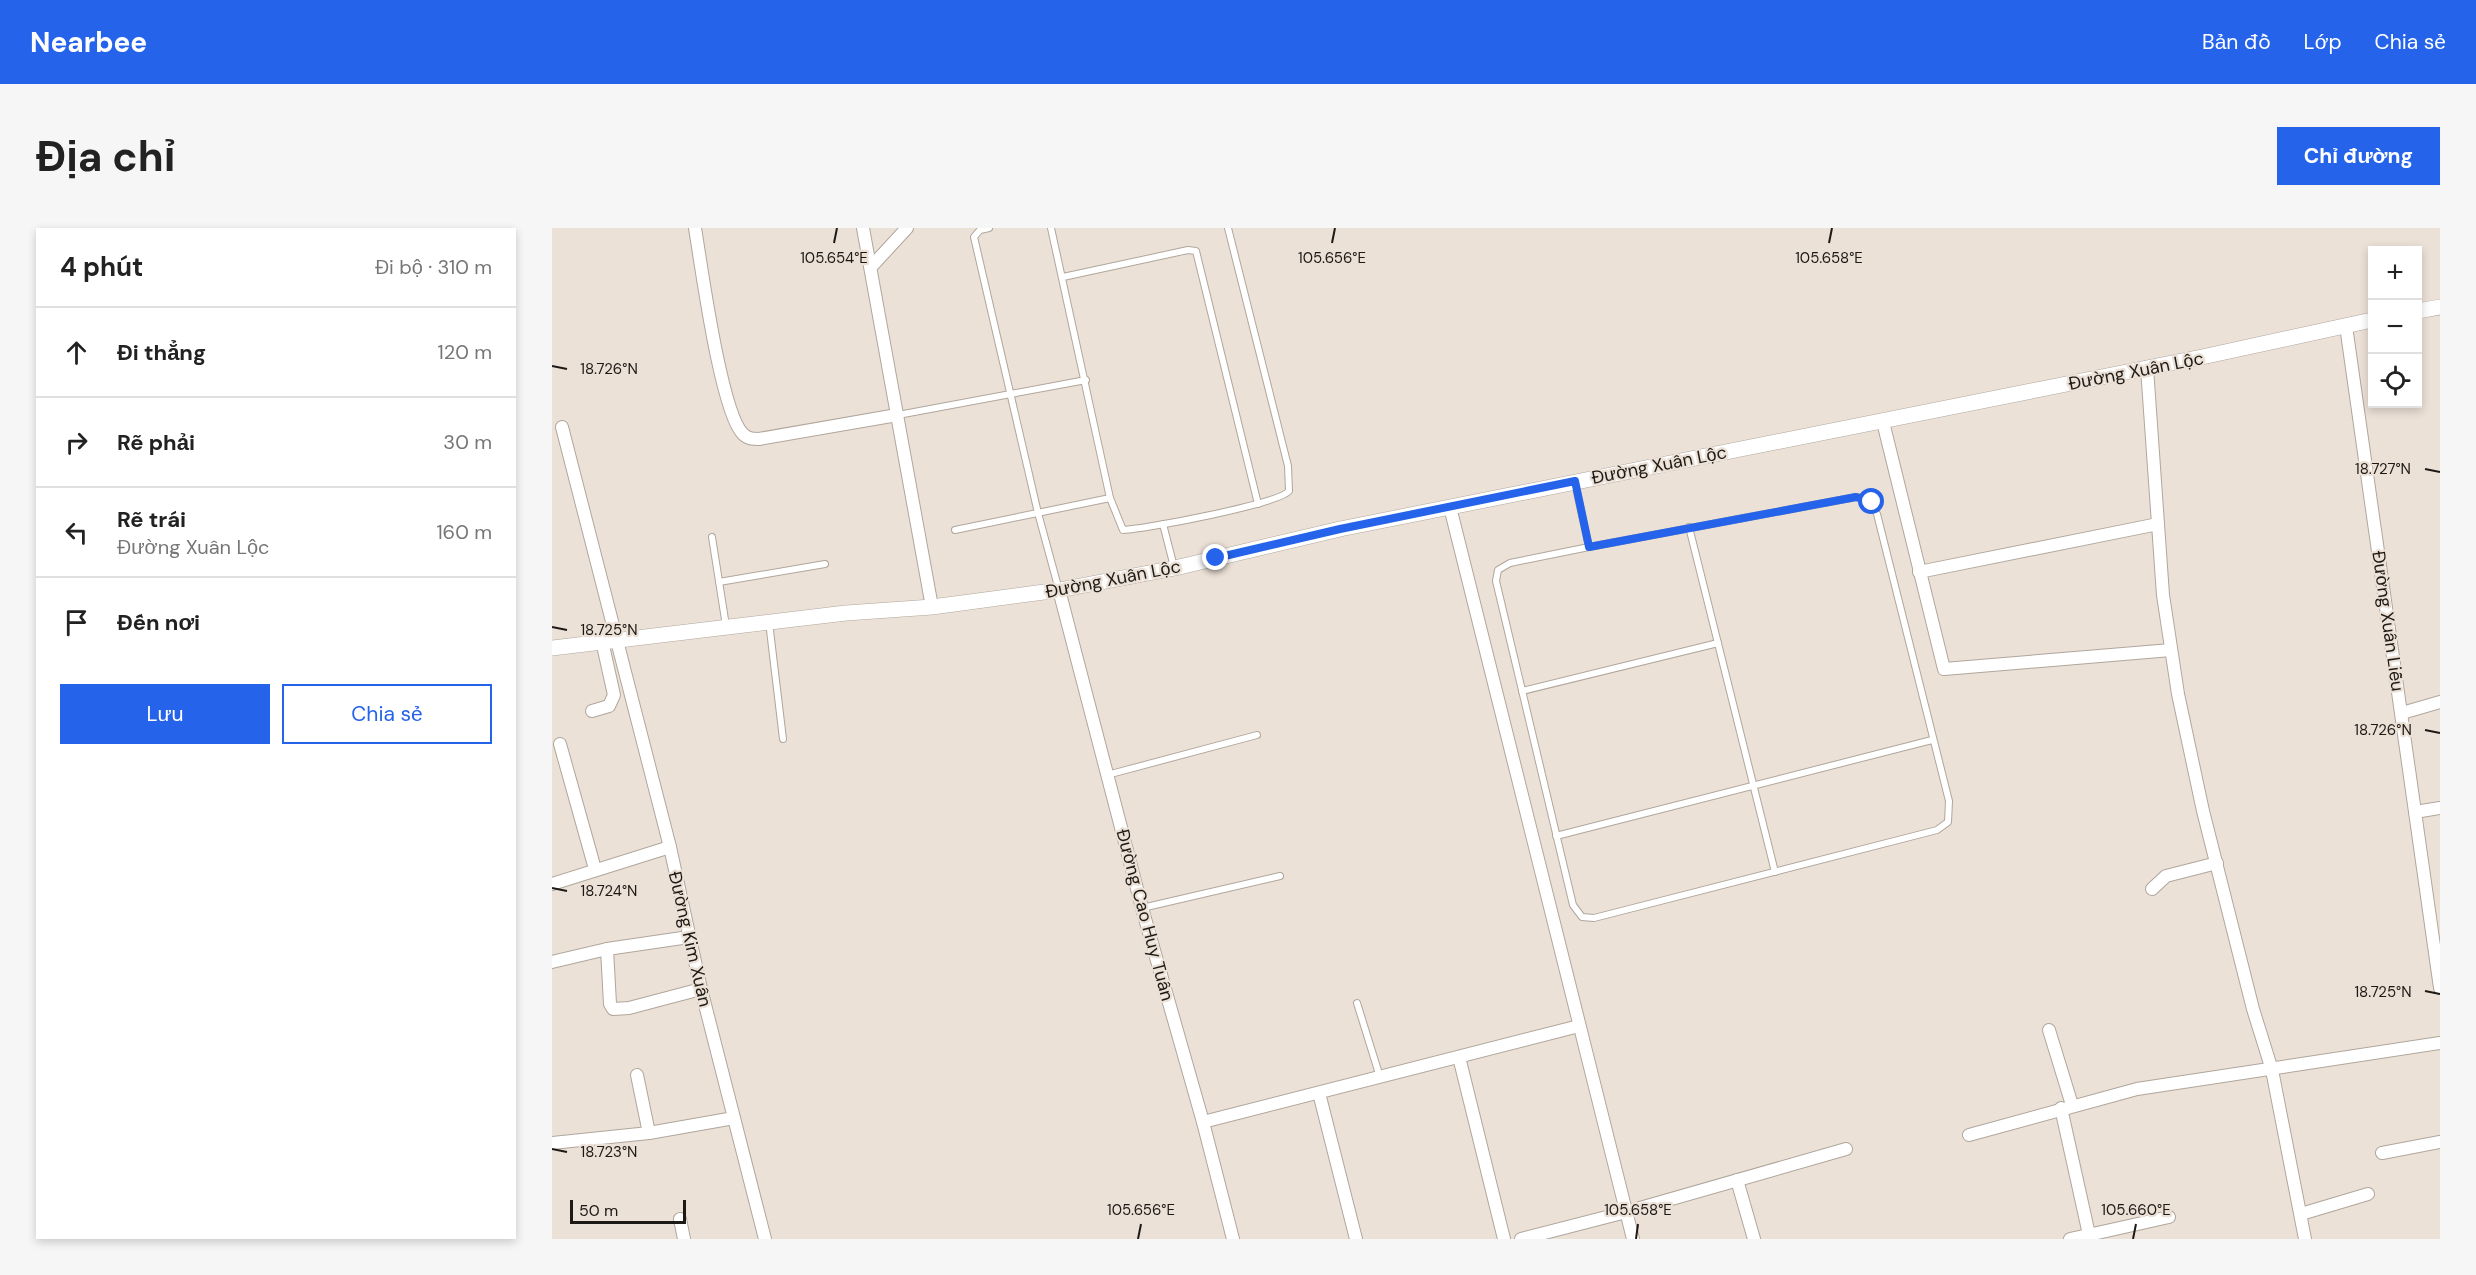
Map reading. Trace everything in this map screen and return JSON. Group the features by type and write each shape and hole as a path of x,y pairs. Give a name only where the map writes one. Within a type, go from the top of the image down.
{"street":[{"path":"694,228 720,369 731,408 743,434 759,439 897,416"},
{"path":"863,228 932,608"},
{"path":"871,267 907,228"},
{"path":"2422,310 2440,307"},
{"name":"Đường Xuân Lộc","path":"552,648 769,621 932,608 1059,590 1175,568 1575,481 1884,422 2368,321"},
{"name":"Đường Xuân Liễu","path":"2346,326 2415,812 2437,948 2440,988"},
{"path":"2147,368 2158,524 2171,650 2192,760 2272,1070 2306,1239"},
{"path":"1884,422 1944,669 2171,650"},
{"path":"562,427 608,640 614,695 609,706 592,711"},
{"path":"1450,507 1634,1239"},
{"path":"1919,572 2158,524"},
{"name":"Đường Cao Huy Tuân","path":"1059,590 1142,908 1203,1122 1233,1239"},
{"name":"Đường Kim Xuân","path":"608,640 670,847 700,989 765,1239"},
{"path":"2402,713 2440,702"},
{"path":"560,744 595,869"},
{"path":"2415,812 2440,808"},
{"path":"552,884 670,847"},
{"path":"2152,889 2166,876 2217,863"},
{"path":"552,962 608,949 689,937"},
{"path":"608,949 612,1009 629,1008 700,989"},
{"path":"1203,1122 1579,1026"},
{"path":"2049,1030 2067,1107 2090,1236"},
{"path":"1969,1135 2138,1089 2440,1043"},
{"path":"1459,1057 1504,1239"},
{"path":"637,1075 649,1132"},
{"path":"1319,1093 1356,1239"},
{"path":"552,1143 649,1132 734,1118"},
{"path":"2382,1153 2440,1142"},
{"path":"1521,1239 1626,1212 1846,1149"},
{"path":"1737,1180 1754,1239"},
{"path":"2301,1214 2368,1194"},
{"path":"2070,1239 2169,1217"},
{"path":"680,1219 684,1239"}],"lane":[{"path":"989,228 976,233 974,237 1038,513 1059,590"},
{"path":"1051,228 1110,498 1123,530 1258,504 1286,496 1291,484 1228,228"},
{"path":"1063,277 1188,250 1196,251 1258,504"},
{"path":"897,416 1086,380"},
{"path":"1575,481 1589,547"},
{"path":"1856,497 1872,502 1878,514 1950,808 1946,825 1937,830 1588,918 1575,910 1496,581 1498,570 1510,563 1689,527 1856,497"},
{"path":"955,530 1110,498"},
{"path":"1163,524 1175,568"},
{"path":"1689,527 1775,872"},
{"path":"712,537 726,627"},
{"path":"719,582 825,564"},
{"path":"769,621 783,739"},
{"path":"1522,691 1718,643"},
{"path":"1107,775 1257,735"},
{"path":"1556,836 1932,740"},
{"path":"1142,908 1280,876"},
{"path":"1357,1003 1381,1077"}],"route":[{"path":"1216,558 1340,529 1575,481 1589,547 1862,496 1872,502"}]}
